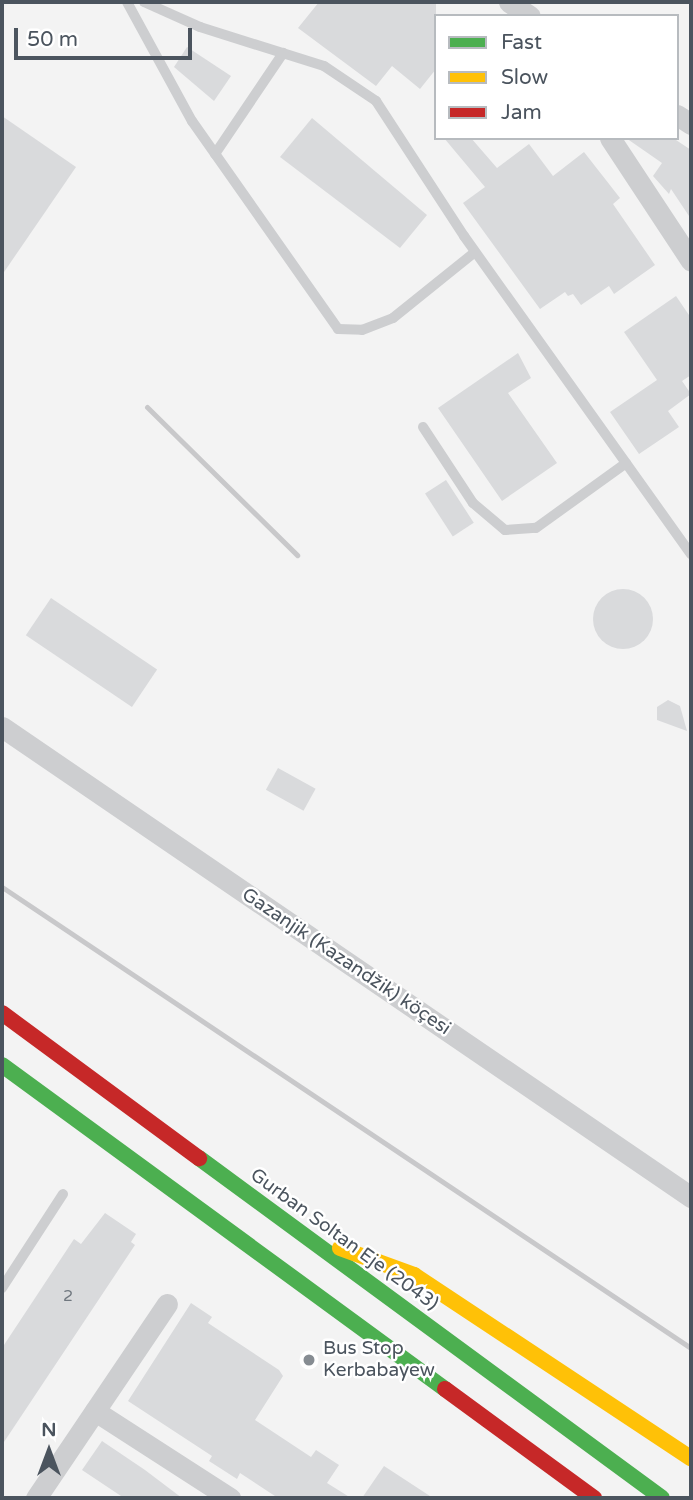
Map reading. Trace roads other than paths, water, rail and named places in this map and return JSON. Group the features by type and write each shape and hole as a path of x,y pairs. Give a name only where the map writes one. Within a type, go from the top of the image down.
{"highway":[{"name":"Gurban Soltan Eje (2043)","path":"2,1013 662,1498"},
{"path":"2,1065 594,1498"},
{"path":"300,1234 414,1275 691,1458"}],"street":[{"path":"509,2 527,14"},
{"path":"611,140 691,261"},
{"name":"Gazanjik (Kazandžik) köçesi","path":"2,727 691,1197"},
{"path":"36,1498 167,1304"},
{"path":"95,1410 230,1498"}],"lane":[{"path":"127,2 215,154 338,329 362,330 393,318 475,252"},
{"path":"144,2 200,27 324,66 376,101 475,252 691,554"},
{"path":"215,154 283,53"},
{"path":"423,427 473,503 505,530 536,528 626,463"},
{"path":"2,1288 62,1194"}],"railway":[{"path":"147,407 297,555"},
{"path":"2,887 691,1348"}],"place":[{"name":"Bus Stop Kerbabayew","path":"309,1360"}]}
